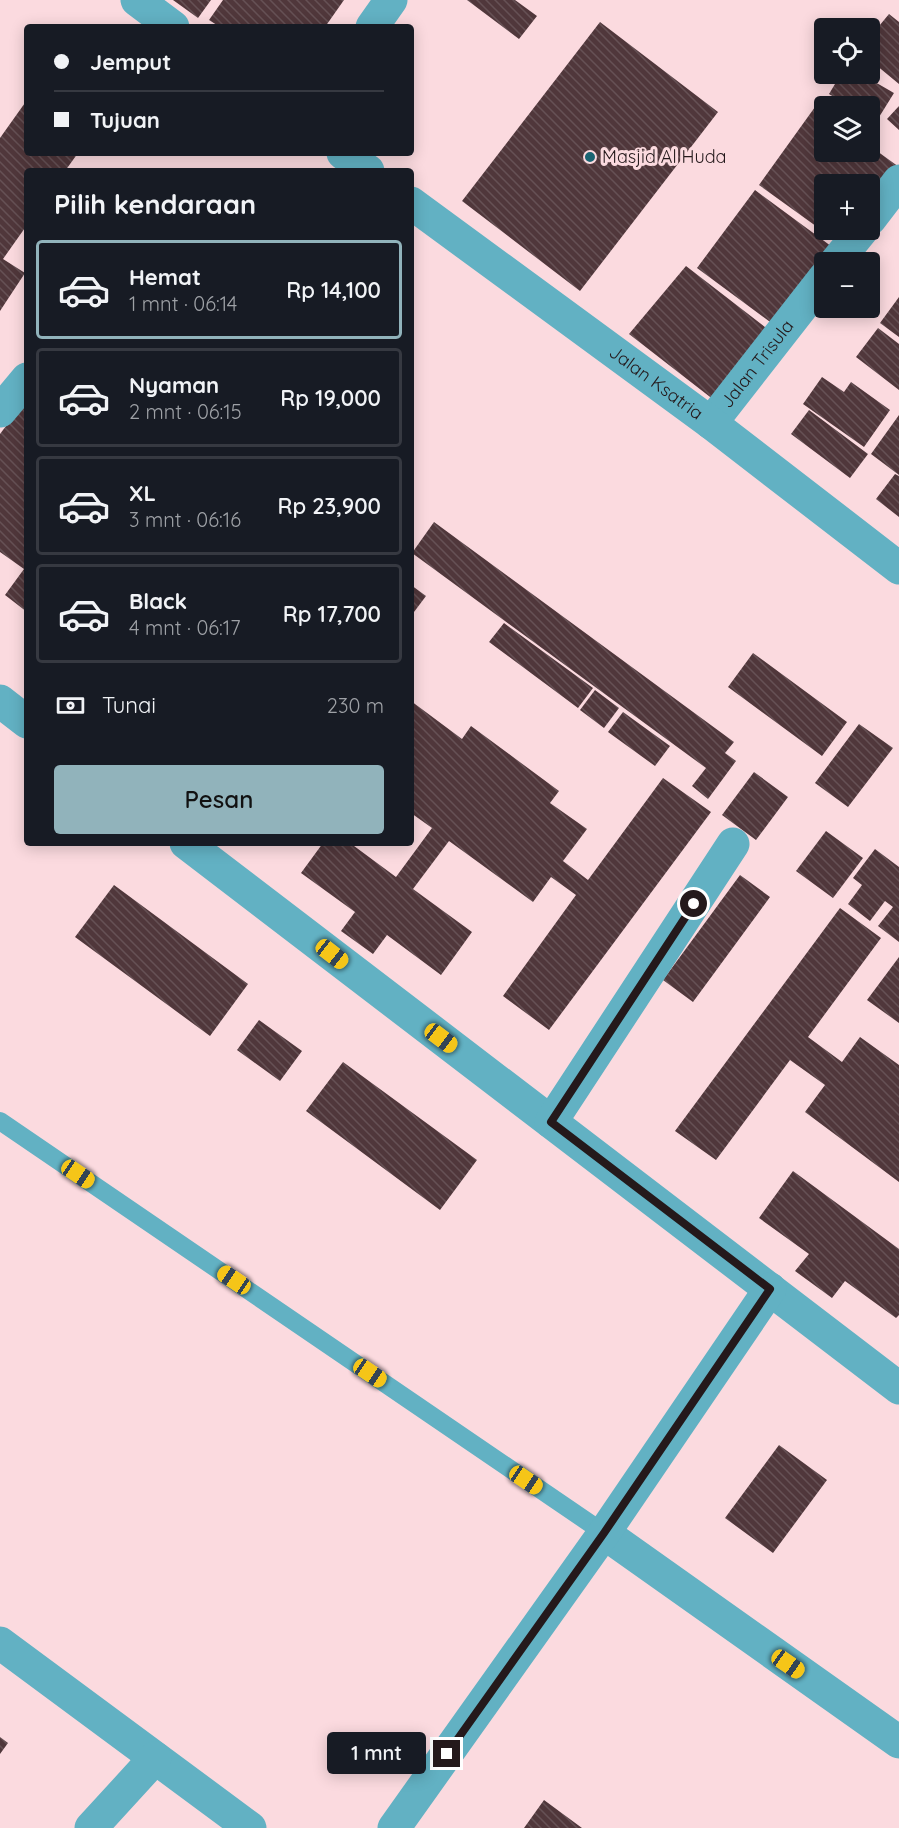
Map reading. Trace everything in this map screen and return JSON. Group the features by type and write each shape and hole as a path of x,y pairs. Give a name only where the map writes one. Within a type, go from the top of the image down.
{"street":[{"path":"137,0 169,24"},
{"path":"374,24 391,0"},
{"path":"880,206 899,182"},
{"name":"Jalan Ksatria","path":"414,204 711,423 899,568"},
{"path":"844,252 854,240"},
{"name":"Jalan Trisula","path":"711,423 814,291"},
{"path":"0,411 24,383"},
{"path":"551,1122 733,844"},
{"path":"190,846 899,1388"},
{"path":"394,1828 604,1533 770,1289"},
{"path":"604,1533 899,1742"},
{"path":"0,1644 250,1828"},
{"path":"91,1828 155,1758"}],"lane":[{"path":"0,1121 604,1533"}],"building":[{"path":"173,0 211,0 198,18"},
{"path":"223,0 344,0 327,24 215,24 209,20"},
{"path":"467,0 515,0 537,16 519,39"},
{"path":"889,14 899,22 899,84 880,68 880,25"},
{"name":"Masjid Al Huda","path":"600,22 718,112 580,291 462,201"},
{"path":"835,84 878,84 894,93 880,116 880,96 832,96 829,94"},
{"path":"24,104 24,156 76,156 67,168 24,168 24,229 3,259 24,275 0,311 0,138"},
{"path":"899,106 899,130 887,119"},
{"path":"814,108 814,162 880,162 880,153 899,167 880,196 880,174 814,174 814,225 759,185"},
{"path":"755,190 814,234 814,240 823,240 835,249 833,252 814,252 814,277 777,327 697,268"},
{"path":"835,240 850,240 845,247"},
{"path":"686,266 770,331 714,400 629,334"},
{"path":"899,297 899,337 880,323"},
{"path":"878,328 899,344 899,390 856,357"},
{"path":"822,377 844,392 851,382 890,410 864,447 803,404"},
{"path":"24,402 24,569 0,552 0,434"},
{"path":"809,410 868,454 850,478 791,434"},
{"path":"899,415 899,475 871,454"},
{"path":"895,474 899,476 899,517 876,499"},
{"path":"434,522 734,742 725,753 736,761 708,799 692,786 706,768 414,554 414,550"},
{"path":"24,569 24,610 5,595"},
{"path":"414,587 426,596 414,612"},
{"path":"504,623 593,688 578,708 489,642"},
{"path":"753,653 847,722 822,756 728,687"},
{"path":"595,690 619,708 604,728 580,710"},
{"path":"414,703 462,739 471,726 559,791 550,803 587,829 563,861 588,880 663,778 711,812 549,1030 503,996 576,895 551,877 533,902 449,841 413,889 472,932 441,975 387,935 373,954 341,931 355,912 301,873 321,846 354,846 396,877 432,828 414,815"},
{"path":"623,712 670,746 655,766 608,732"},
{"path":"859,724 893,748 848,807 815,783"},
{"path":"754,772 788,797 756,840 722,815"},
{"path":"826,831 863,858 833,898 796,871"},
{"path":"875,849 899,867 899,942 878,926 893,907 885,901 870,921 848,904 862,885 853,878"},
{"path":"740,875 770,897 693,1002 663,980"},
{"path":"114,885 248,984 210,1036 75,937"},
{"path":"840,908 881,938 808,1037 842,1062 860,1037 899,1065 899,1182 805,1112 825,1085 790,1060 716,1160 675,1131"},
{"path":"899,957 899,1023 867,1000"},
{"path":"259,1020 302,1051 280,1081 237,1050"},
{"path":"343,1062 477,1160 440,1210 306,1111"},
{"path":"793,1171 899,1249 899,1315 896,1318 845,1281 832,1298 795,1271 809,1254 759,1218"},
{"path":"779,1445 827,1480 773,1553 725,1518"},
{"path":"0,1737 8,1743 0,1754"},
{"path":"544,1800 582,1828 524,1828"}],"place":[{"name":"Masjid Al Huda","path":"590,157"}],"route":[{"path":"447,1754 604,1533 770,1289 551,1122 694,904"}]}
